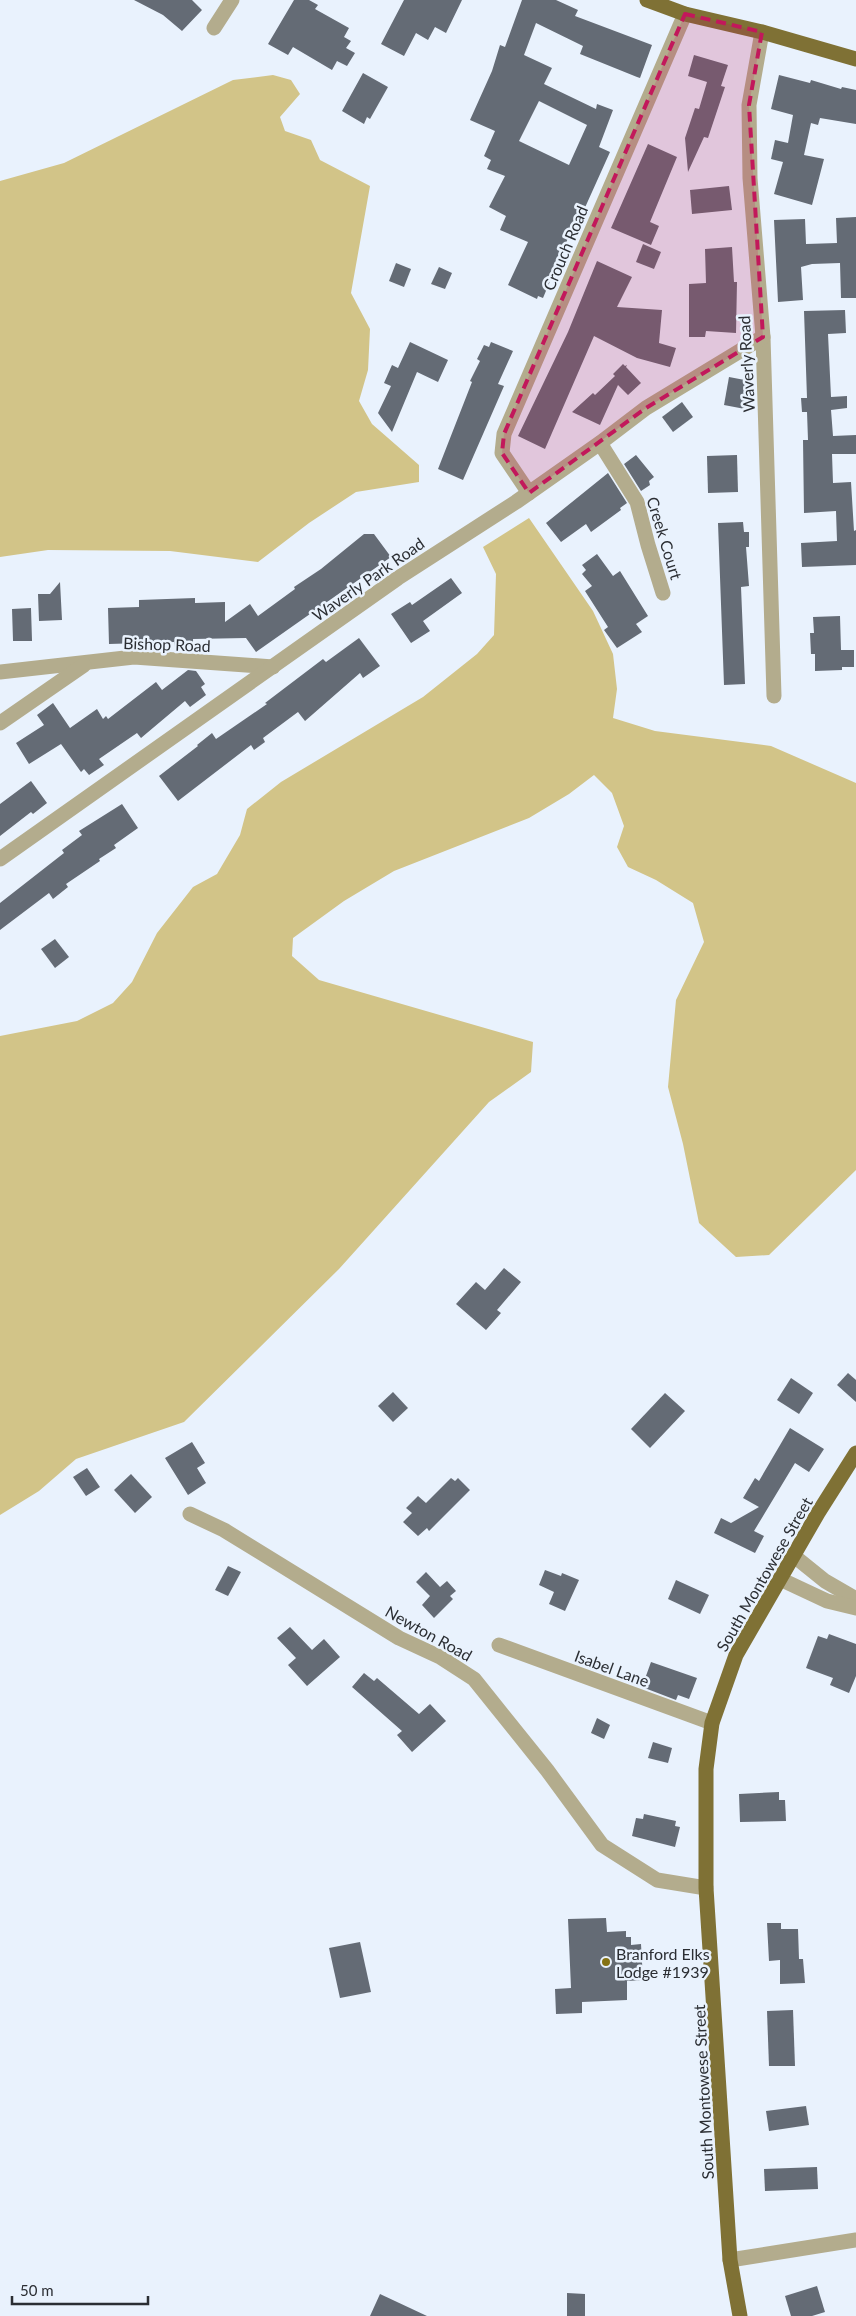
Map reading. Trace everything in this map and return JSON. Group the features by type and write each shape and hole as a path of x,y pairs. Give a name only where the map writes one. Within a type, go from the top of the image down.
{"main road":[{"path":"647,0 685,14 762,32 856,59"},
{"name":"South Montowese Street","path":"740,2316 730,2260 706,1888 706,1769 712,1724 736,1655 856,1453"}],"street":[{"path":"214,28 232,0"},
{"name":"Crouch Road","path":"529,493 502,453 504,434 685,14"},
{"name":"Waverly Road","path":"762,32 749,105 750,178 763,337 774,696"},
{"name":"Waverly Park Road","path":"0,859 398,578 529,493 646,408 763,337"},
{"name":"Creek Court","path":"600,443 637,502 648,545 664,593"},
{"name":"Bishop Road","path":"0,672 85,664 134,657 272,667"},
{"path":"0,723 85,664"},
{"name":"Newton Road","path":"190,1514 224,1530 399,1638 440,1657 474,1679 547,1770 602,1845 656,1880 706,1888"},
{"path":"794,1556 825,1581 856,1599"},
{"path":"780,1579 827,1601 856,1608"},
{"name":"Isabel Lane","path":"499,1645 712,1724"},
{"path":"730,2260 856,2240"}],"highlighted area":[{"path":"685,14 762,32 749,105 763,337 646,408 529,493 502,453 504,434"}],"shaded area":[{"path":"273,75 291,80 300,94 280,117 285,131 311,140 320,160 370,186 351,293 370,329 368,370 359,401 372,424 419,465 419,482 356,492 309,523 258,562 170,551 48,550 0,557 0,181 64,163 233,80"},
{"path":"529,518 593,611 613,654 617,689 613,718 655,731 771,746 856,783 856,1170 769,1255 736,1257 699,1223 683,1144 668,1087 676,1000 704,942 693,903 656,880 628,867 617,847 624,826 612,793 594,775 569,794 529,818 394,871 344,901 293,938 292,956 319,980 533,1042 531,1072 489,1102 339,1269 184,1422 76,1459 39,1491 0,1515 0,1036 77,1021 113,1003 132,982 157,933 193,887 217,874 240,835 247,809 281,782 423,697 477,654 494,635 496,574 483,547"}],"building":[{"path":"134,0 192,0 202,10 182,31 163,15"},
{"path":"294,0 309,0 318,5 315,9 349,28 344,37 351,41 346,48 355,53 347,66 337,61 332,70 293,47 288,55 268,44"},
{"path":"404,0 462,0 446,33 435,27 428,40 416,33 404,56 381,44"},
{"path":"522,0 556,0 578,10 575,16 652,45 640,78 580,54 583,46 536,23 524,55 552,68 544,84 596,109 597,104 613,110 599,147 610,152 574,232 571,231 543,298 538,296 537,299 508,285 528,242 500,230 506,216 489,207 505,176 487,169 491,160 484,156 495,131 470,120 492,71 500,45 505,47","holes":["539,101 587,125 569,165 519,141"]},
{"path":"694,55 728,65 721,86 725,87 708,138 704,137 688,172 685,138 695,108 699,109 707,82 688,76"},
{"path":"363,73 388,87 370,119 367,117 364,124 342,111"},
{"path":"779,75 810,83 811,80 841,89 842,87 856,90 856,124 820,118 818,125 811,123 804,155 824,159 812,205 774,194 783,162 771,159 775,140 788,143 793,115 771,109"},
{"path":"648,144 677,157 650,222 659,226 651,245 611,228"},
{"path":"729,186 732,210 692,214 690,190"},
{"path":"856,217 856,298 841,298 840,263 812,264 801,267 803,300 778,302 774,220 805,219 806,244 837,243 836,218"},
{"path":"643,244 661,252 654,269 636,262"},
{"path":"732,247 734,282 737,282 736,333 706,331 705,337 689,337 689,284 706,283 705,249"},
{"path":"597,261 632,277 617,307 662,310 659,343 676,348 670,367 637,358 594,336 545,449 518,436 568,332"},
{"path":"396,263 411,269 404,287 389,281"},
{"path":"439,267 452,273 445,289 431,284"},
{"path":"845,310 846,333 828,334 831,397 847,396 847,408 831,410 833,436 856,435 856,454 832,454 833,483 851,482 854,531 856,530 856,565 802,567 801,543 837,541 836,511 804,513 803,440 808,440 807,412 802,412 801,398 807,398 804,311"},
{"path":"410,342 448,360 438,382 417,372 392,432 378,413 391,386 384,383 392,365 398,368"},
{"path":"491,342 513,351 498,384 504,386 463,480 438,469 472,382 470,381 480,361 477,359 484,345 489,347"},
{"path":"623,364 627,365 626,367 641,383 628,395 618,385 600,425 572,412 593,393 595,395 615,376 613,374"},
{"path":"729,377 750,381 745,409 724,405"},
{"path":"682,402 693,417 673,432 662,417"},
{"path":"636,455 654,477 649,481 650,485 641,491 624,464"},
{"path":"737,455 738,492 708,493 707,456"},
{"path":"608,473 627,503 620,508 621,510 591,532 586,524 561,542 546,523"},
{"path":"743,522 744,532 749,532 749,547 746,547 749,586 741,587 745,684 724,685 718,523"},
{"path":"364,534 374,534 391,557 256,652 246,638 193,639 193,648 175,648 174,642 109,644 108,608 139,607 139,600 195,598 195,603 225,602 225,622 250,604 258,616"},
{"path":"597,554 613,576 620,571 648,616 636,624 642,632 617,648 604,630 608,627 585,591 592,586 582,574 586,570 582,565"},
{"path":"451,578 462,593 423,621 430,631 411,643 391,614 410,602 412,605"},
{"path":"60,582 62,620 39,621 38,594 50,594"},
{"path":"31,608 32,641 13,641 12,609"},
{"path":"840,616 841,650 854,650 854,667 842,667 842,670 815,671 815,654 811,654 810,633 814,633 813,617"},
{"path":"359,638 380,666 363,678 360,673 305,721 298,712 263,738 265,742 254,750 251,745 178,801 159,776 212,733 216,739 267,704 265,703 323,659 326,662"},
{"path":"188,670 196,671 205,684 201,687 206,695 190,707 185,701 141,738 137,733 99,759 104,765 89,775 84,769 81,772 61,744 29,764 16,743 44,725 37,715 53,703 70,728 97,709 103,719 106,716 108,719 156,682 162,690"},
{"path":"31,781 47,803 33,814 31,812 0,836 0,804"},
{"path":"122,804 138,828 114,845 116,848 99,859 100,861 66,884 68,887 53,899 49,893 0,930 0,903 64,853 62,850 82,835 79,831"},
{"path":"55,939 69,957 55,968 41,949"},
{"path":"504,1268 521,1282 497,1310 501,1313 486,1330 456,1304 476,1282 485,1290"},
{"path":"848,1373 856,1380 856,1402 837,1385"},
{"path":"791,1378 813,1393 799,1414 777,1400"},
{"path":"393,1392 408,1408 393,1422 378,1406"},
{"path":"665,1393 685,1411 650,1448 631,1429"},
{"path":"790,1428 824,1449 809,1472 795,1463 754,1531 764,1536 755,1553 714,1533 721,1518 731,1523 759,1507 743,1498 755,1478 759,1481"},
{"path":"192,1442 205,1463 197,1468 206,1483 188,1495 165,1458"},
{"path":"87,1468 100,1487 86,1496 73,1477"},
{"path":"131,1474 152,1497 135,1513 114,1490"},
{"path":"451,1478 455,1481 458,1478 470,1490 429,1531 427,1528 418,1536 403,1522 412,1513 406,1508 418,1496 426,1503"},
{"path":"228,1566 241,1572 228,1596 215,1590"},
{"path":"545,1570 561,1576 562,1573 579,1580 565,1611 549,1604 554,1592 539,1585"},
{"path":"426,1572 440,1587 447,1581 456,1591 450,1596 453,1599 434,1618 422,1605 430,1596 416,1582"},
{"path":"676,1580 709,1595 700,1614 668,1599"},
{"path":"290,1627 312,1650 324,1639 340,1657 307,1686 288,1665 296,1658 277,1638"},
{"path":"829,1634 856,1644 856,1676 849,1693 830,1685 833,1678 806,1668 818,1636 827,1639"},
{"path":"651,1662 697,1678 689,1699 678,1695 676,1700 642,1687"},
{"path":"364,1673 374,1681 377,1678 419,1714 430,1704 446,1721 412,1752 397,1735 402,1731 352,1687"},
{"path":"597,1718 610,1725 604,1739 591,1733"},
{"path":"653,1742 672,1748 668,1763 648,1758"},
{"path":"779,1792 779,1800 785,1800 786,1821 740,1822 739,1794"},
{"path":"644,1814 676,1821 675,1826 680,1827 675,1847 632,1836 636,1818 643,1819"},
{"name":"Branford Elks Lodge #1939","path":"606,1918 607,1932 626,1931 626,1937 631,1937 631,1945 641,1944 643,1980 627,1981 627,2000 582,2002 582,2013 556,2014 555,1989 571,1988 568,1919"},
{"path":"767,1923 781,1923 781,1929 798,1929 799,1959 803,1959 805,1983 780,1984 780,1960 769,1961"},
{"path":"360,1942 371,1992 340,1998 329,1948"},
{"path":"793,2010 795,2066 769,2066 767,2011"},
{"path":"806,2106 809,2125 769,2131 766,2111"},
{"path":"817,2167 818,2189 765,2191 764,2169"},
{"path":"817,2286 825,2312 812,2316 791,2316 785,2296"},
{"path":"567,2293 585,2294 585,2316 567,2316"},
{"path":"380,2294 427,2316 370,2316"}],"place":[{"name":"Branford Elks Lodge #1939","path":"606,1962"}]}
